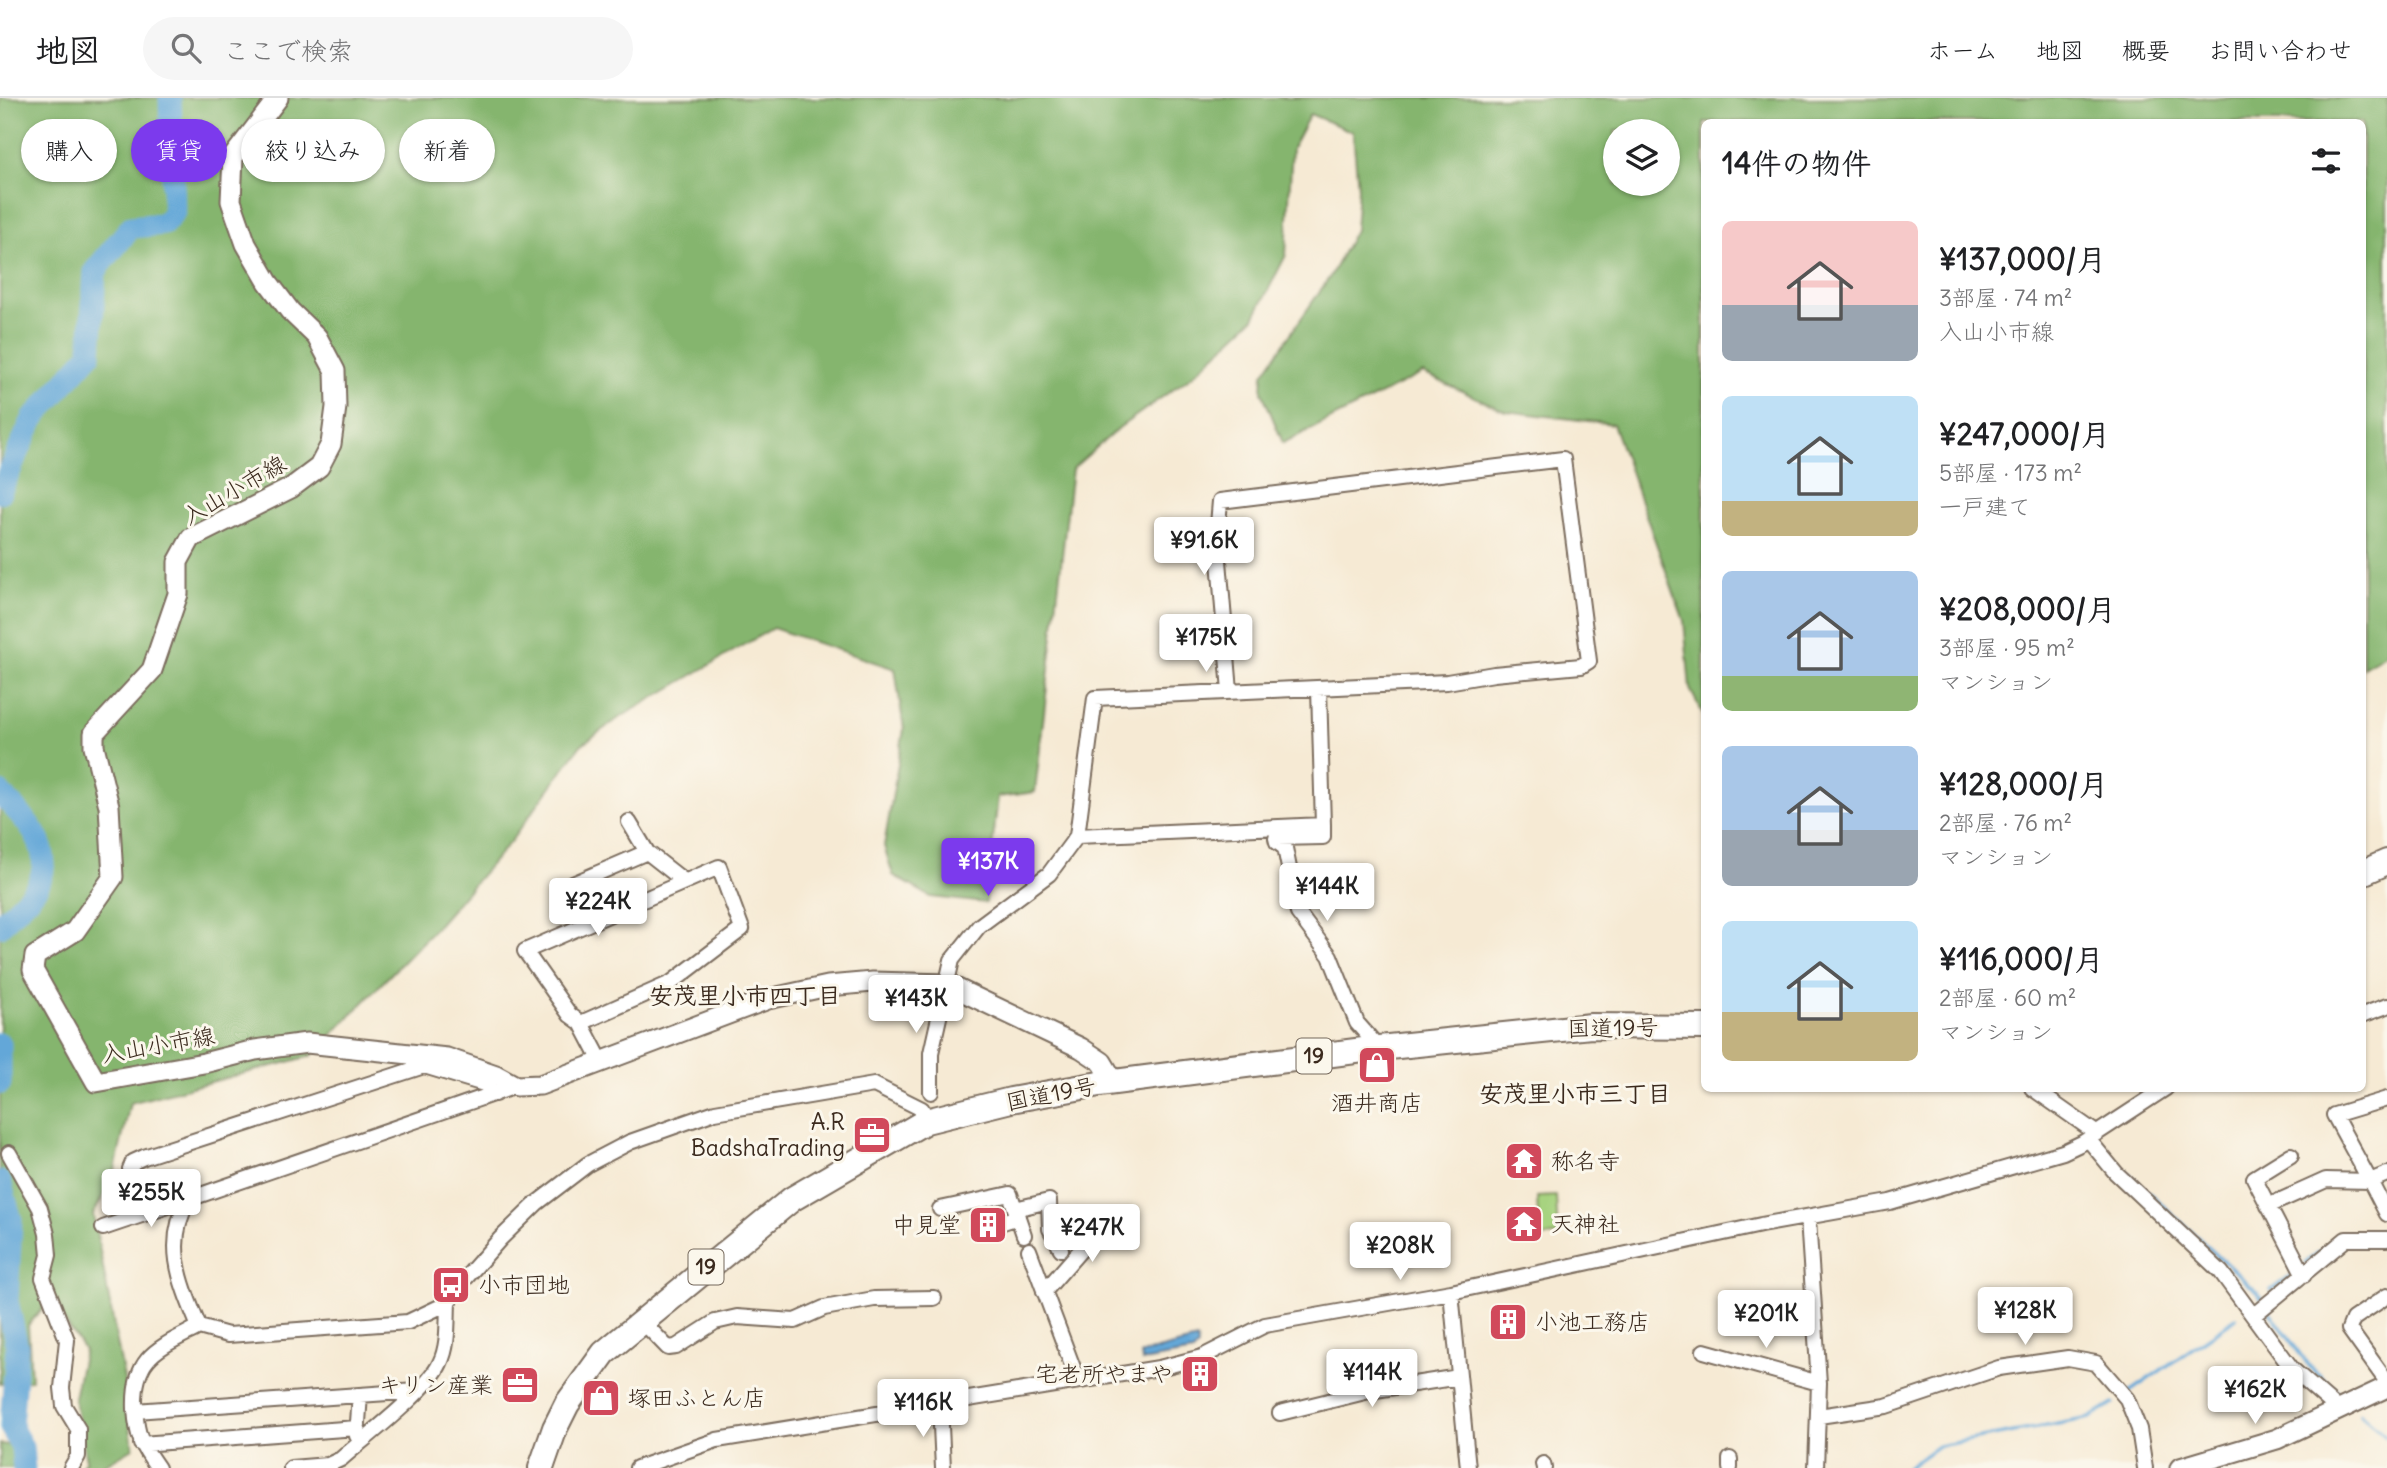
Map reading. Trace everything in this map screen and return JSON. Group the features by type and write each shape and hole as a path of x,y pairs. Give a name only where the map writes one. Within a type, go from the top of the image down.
{"highway":[{"path":"2366,871 2387,862"},
{"name":"国道19号","path":"541,1468 555,1428 586,1374 604,1353 792,1199 926,1121 1011,1100 1114,1082 1379,1048 1591,1026 1701,1027"}],"main road":[{"name":"入山小市線","path":"278,98 233,157 231,201 246,244 268,282 290,311 317,337 335,371 336,407 331,444 319,467 291,488 191,538 178,562 178,594 152,670 94,733 94,746 109,806 113,877 75,931 35,956 33,970 96,1082 204,1063 255,1050 307,1043 447,1058 496,1075 516,1086"},
{"path":"516,1086 540,1085 768,999 828,986 862,983 947,984 1081,1048 1102,1062 1114,1082"},
{"path":"2180,1468 2224,1463 2340,1411 2387,1385"}],"street":[{"path":"931,1092 930,1053 952,960 979,926 1049,874 1077,836 1095,698 1447,682 1494,674 1581,666 1590,661 1563,459 1220,501 1217,537 1230,691"},
{"path":"1319,689 1323,836 1276,838 1285,848 1298,912 1330,956 1357,1023 1379,1048"},
{"path":"629,822 647,852 684,881"},
{"path":"1077,836 1323,825"},
{"path":"568,886 647,852"},
{"path":"582,1023 671,982 742,929 719,867 525,951 570,1015 582,1023 601,1063"},
{"path":"2366,1014 2387,1006"},
{"path":"156,1209 135,1182 130,1169 133,1162 144,1157 424,1066 484,1084 495,1094"},
{"path":"158,1468 141,1444 135,1429 134,1392 138,1371 150,1355 200,1327 228,1335 408,1322 448,1303 488,1251 537,1203 588,1164 630,1142 715,1112 874,1085 922,1110 926,1121"},
{"path":"103,1228 516,1086"},
{"path":"2037,1092 2092,1136 2132,1189 2221,1272 2256,1312 2292,1369 2340,1411"},
{"path":"637,1468 718,1440 940,1405 1202,1357 1265,1325 1451,1292 1761,1225 1808,1219 1958,1184 2063,1152 2160,1092"},
{"path":"2387,1098 2334,1115 2387,1214"},
{"path":"9,1153 40,1208 47,1234 49,1255 43,1278 67,1340 62,1388 64,1406 78,1429 78,1456 71,1468"},
{"path":"2291,1155 2254,1178 2304,1275"},
{"path":"2268,1206 2326,1180 2370,1181 2387,1174"},
{"path":"940,1209 1010,1194 1024,1235"},
{"path":"190,1199 181,1214 175,1243 186,1295 200,1327"},
{"path":"997,1224 1049,1201 1050,1229 1061,1249"},
{"path":"1044,1292 1098,1230 1098,1218"},
{"path":"1808,1219 1819,1383 1816,1468"},
{"path":"2256,1312 2346,1239 2387,1239"},
{"path":"1029,1250 1078,1381"},
{"path":"1451,1292 1468,1468"},
{"path":"2387,1296 2353,1320 2349,1329 2387,1385"},
{"path":"641,1320 668,1348 676,1348 715,1322 737,1317 795,1321 824,1308 861,1301 902,1297 934,1298"},
{"path":"292,1468 329,1467 416,1391 440,1363 447,1335 448,1303"},
{"path":"1704,1351 1819,1383"},
{"path":"1819,1416 1886,1406 1999,1368 2068,1358 2095,1363 2127,1399 2139,1429 2144,1468"},
{"path":"1280,1413 1369,1391 1459,1377"},
{"path":"135,1411 416,1391"},
{"path":"357,1445 360,1395"},
{"path":"940,1405 943,1468"},
{"path":"141,1444 357,1428"}],"green space":[{"path":"0,98 2387,98 2387,653 2366,665 2366,119 1701,119 1701,710 1690,689 1684,621 1613,424 1505,411 1423,373 1283,443 1262,392 1263,374 1331,275 1355,230 1358,188 1353,132 1310,114 1292,148 1286,255 1254,318 1192,376 1120,427 1072,469 1035,792 998,797 986,903 931,897 893,875 884,846 904,729 895,669 773,628 619,718 581,745 511,841 429,935 311,1056 130,1103 113,1179 93,1214 124,1379 133,1448 99,1468 80,1468 86,1460 74,1398 84,1350 50,1300 28,1325 31,1380 0,1384"},
{"path":"1556,1196 1558,1236 1539,1237 1537,1197"},
{"path":"0,1444 31,1447 34,1468 0,1468"}],"water":[{"path":"1197,1340 1198,1347 1193,1352 1142,1361 1141,1354"}],"waterway":[{"path":"0,492 33,419 90,354 95,271 131,227 164,224 174,212 170,98"},
{"path":"0,793 28,823 41,847 43,859 37,886 0,926"},
{"path":"0,1044 0,1083"},
{"path":"2121,1167 2257,1292 2264,1303"},
{"path":"0,1182 11,1220 7,1301 17,1347 11,1427 22,1447 24,1468"},
{"path":"2341,1235 2384,1231"},
{"path":"2306,1262 2324,1248"},
{"path":"2271,1290 2294,1273"},
{"path":"2268,1309 2307,1364 2341,1394"},
{"path":"2128,1393 2236,1318"},
{"path":"1907,1468 1938,1446 2090,1418 2113,1404"},
{"path":"2360,1414 2387,1437"}],"place":[{"name":"酒井商店","path":"1377,1065"},
{"name":"A.R BadshaTrading","path":"872,1135"},
{"name":"称名寺","path":"1524,1161"},
{"name":"天神社","path":"1524,1224"},
{"name":"中見堂","path":"988,1225"},
{"name":"小市団地","path":"451,1285"},
{"name":"小池工務店","path":"1508,1322"},
{"name":"宅老所やまや","path":"1200,1374"},
{"name":"キリン産業","path":"520,1385"},
{"name":"塚田ふとん店","path":"601,1398"}],"district":[{"name":"安茂里小市四丁目","path":"745,996"},
{"name":"安茂里小市三丁目","path":"1575,1094"}]}
